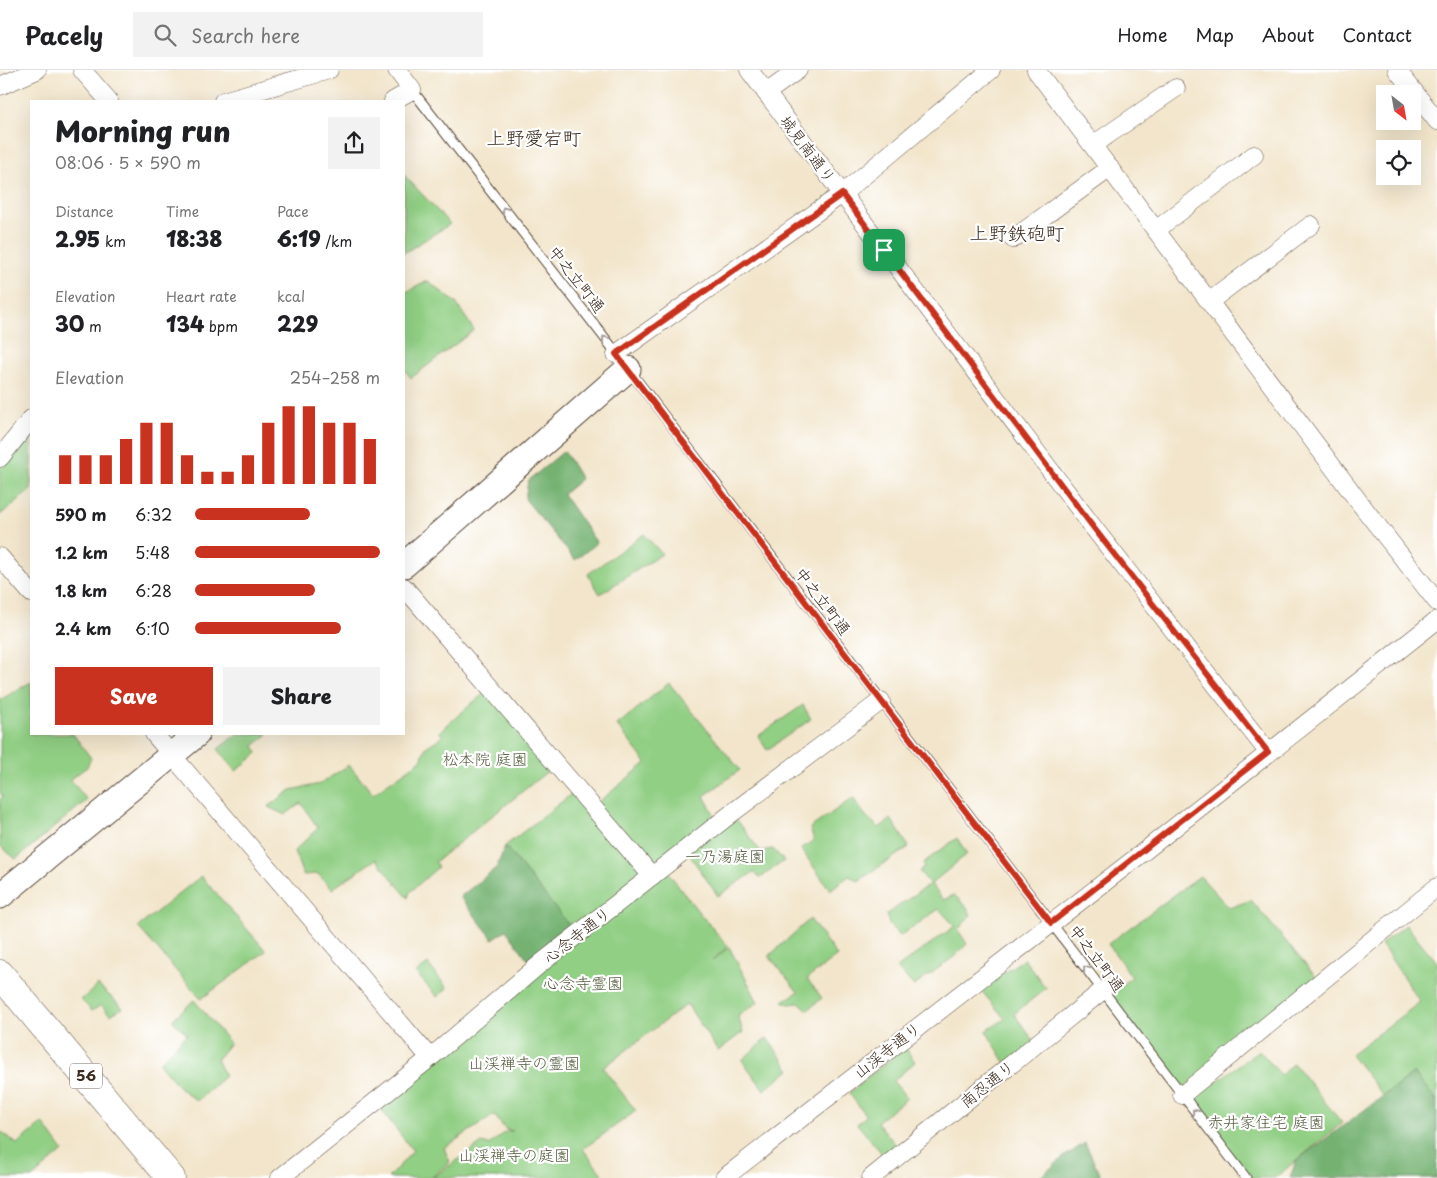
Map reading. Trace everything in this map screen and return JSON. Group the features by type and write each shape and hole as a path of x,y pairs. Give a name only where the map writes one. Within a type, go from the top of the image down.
{"main road":[{"name":"56","path":"0,974 171,1178"}],"street":[{"path":"0,86 37,70"},
{"path":"82,70 107,100"},
{"path":"226,100 328,70"},
{"name":"城見南通り","path":"749,70 1093,527 1268,752"},
{"path":"766,93 798,70"},
{"path":"405,564 622,361 842,194 991,70"},
{"path":"1036,70 1359,502 1437,602"},
{"path":"1397,70 1437,121"},
{"path":"396,100 412,90 402,72"},
{"path":"1093,145 1176,88"},
{"path":"1156,230 1254,155"},
{"path":"1013,239 1110,168"},
{"path":"1210,301 1310,225"},
{"path":"0,458 30,420"},
{"path":"0,557 30,592"},
{"path":"405,588 652,876"},
{"name":"山渓寺通り","path":"724,1178 1437,620"},
{"name":"心念寺通り","path":"280,1178 430,1058 540,964 880,701"},
{"path":"155,735 430,1058"},
{"path":"0,896 196,735"},
{"path":"1182,1095 1437,887"},
{"name":"南忍通り","path":"871,1178 1103,990"}],"lane":[{"name":"中之立町通","path":"412,90 622,361 1246,1178"}],"green space":[{"path":"405,176 450,224 405,252"},
{"path":"428,281 456,303 474,330 411,378 405,370 405,292"},
{"path":"30,437 30,491 0,515 0,469"},
{"path":"564,451 581,479 563,494 597,543 575,560 525,499 528,481"},
{"path":"644,534 662,554 600,594 588,574"},
{"path":"30,683 30,735 74,735 91,758 87,767 70,779 87,800 16,859 0,846 0,799 3,797 0,793 0,700"},
{"name":"一乃湯庭園","path":"669,683 740,770 704,796 719,823 737,820 760,851 773,849 784,861 760,878 754,872 718,896 686,850 649,872 595,805 646,763 617,725"},
{"name":"松本院 庭園","path":"491,687 554,766 435,862 438,867 410,892 408,898 376,859 332,889 318,874 303,875 294,851 318,828 301,803 285,815 268,807 291,790 320,784 349,765 373,794 421,760 426,747 443,736 439,732"},
{"path":"803,705 811,719 767,750 758,736"},
{"path":"236,735 267,735 254,746 258,753 236,771 218,749"},
{"path":"578,789 651,877 664,867 728,946 712,961 729,947 758,1002 738,1016 743,1032 718,1051 687,1004 603,1068 636,1111 583,1149 605,1178 432,1178 482,1143 489,1145 507,1131 513,1131 505,1129 494,1115 444,1148 450,1162 431,1178 388,1178 413,1151 380,1108 577,935 505,846"},
{"path":"853,798 865,815 879,828 891,819 909,847 858,881 849,876 830,890 801,849 814,840 810,828"},
{"path":"957,838 967,854 931,884 943,900 954,895 967,907 971,915 958,930 967,944 955,956 914,986 897,968 955,926 939,909 900,936 889,925 887,914 930,884 919,871 924,868 923,863"},
{"path":"505,846 577,935 535,969 506,930 493,939 460,897 497,867"},
{"path":"201,876 266,951 201,999 138,927"},
{"path":"1200,876 1229,908 1251,900 1320,982 1182,1095 1106,996 1132,977 1108,944"},
{"path":"810,919 837,956 807,979 822,998 808,1010 800,1003 789,1004 783,1001 798,992 769,956"},
{"path":"1406,925 1437,962 1437,1101 1414,1073 1383,1096 1351,1054 1420,1002 1381,944"},
{"path":"1024,959 1046,988 1014,1014 1036,1044 1008,1067 986,1031 1005,1019 980,989"},
{"path":"428,964 447,988 437,997 416,973"},
{"path":"98,985 123,1008 110,1015 101,1005 92,1011 81,1000"},
{"path":"194,1000 230,1043 217,1059 225,1076 197,1101 181,1089 159,1063 187,1034 172,1020"},
{"path":"767,1038 790,1070 764,1090 742,1060"},
{"path":"905,1047 915,1062 893,1081 907,1098 877,1122 902,1152 890,1163 857,1124 866,1116 849,1093"},
{"name":"赤井家住宅 庭園","path":"1259,1050 1281,1075 1293,1063 1342,1123 1275,1178 1246,1178 1188,1103"},
{"path":"1414,1073 1437,1101 1437,1178 1290,1178 1296,1161"},
{"path":"43,1123 63,1151 32,1178 0,1178 0,1131 17,1144"},
{"path":"1085,1143 1100,1174 1098,1178 1039,1178 1064,1157"}],"district":[{"name":"上野愛宕町","path":"534,138"},
{"name":"上野鉄砲町","path":"1017,233"}],"route":[{"path":"842,194 884,250 1093,527 1268,752 1051,923 616,354 842,194"}],"park label":[{"name":"心念寺霊園","path":"583,983"},
{"name":"山渓禅寺の霊園","path":"524,1063"},
{"name":"山渓禅寺の庭園","path":"514,1155"}]}
